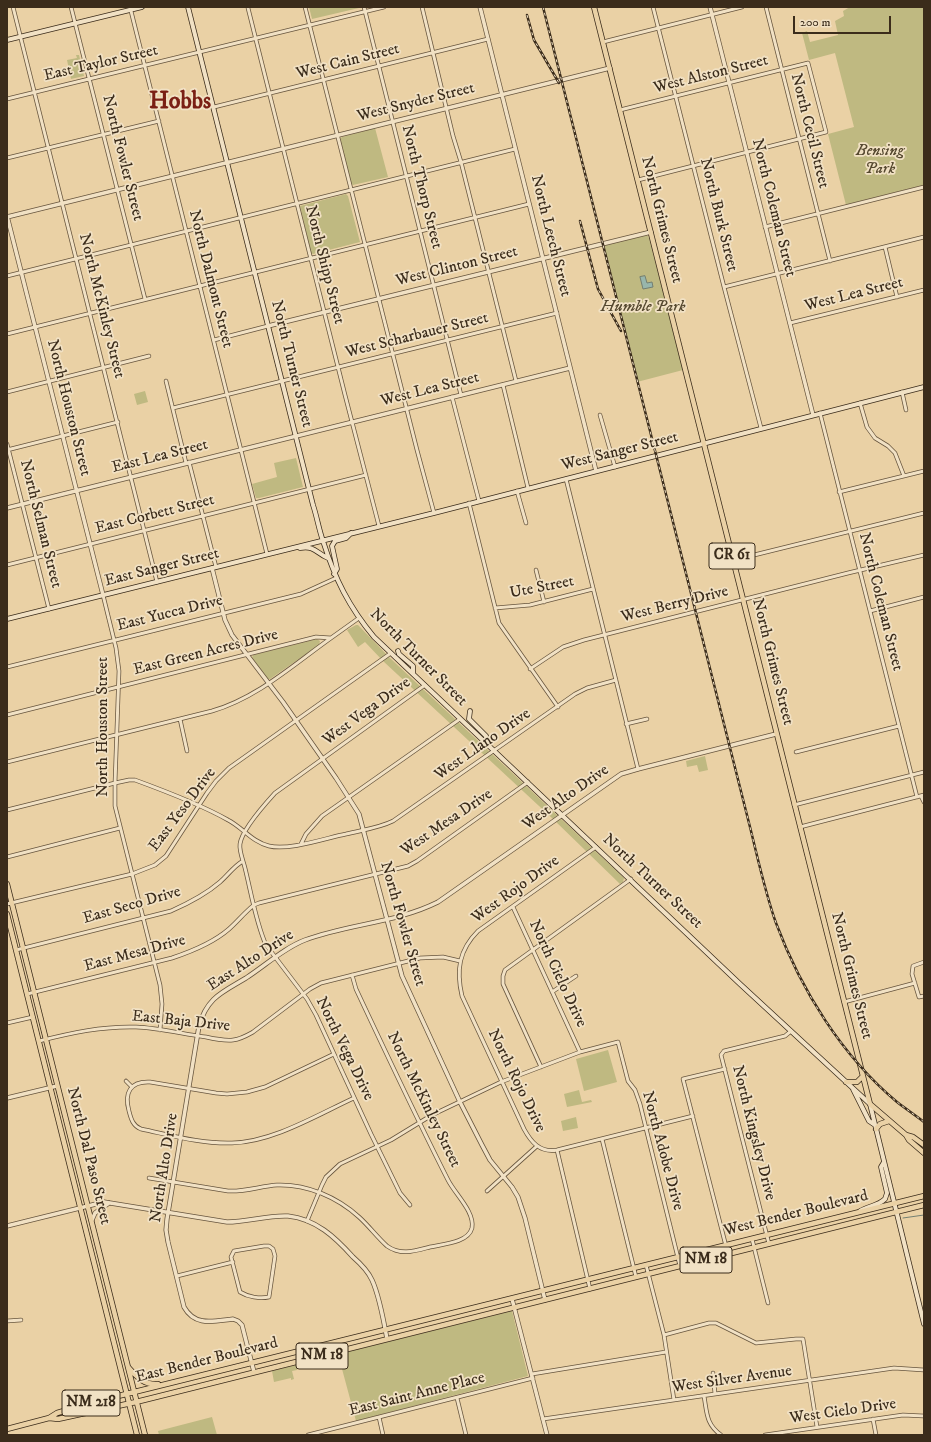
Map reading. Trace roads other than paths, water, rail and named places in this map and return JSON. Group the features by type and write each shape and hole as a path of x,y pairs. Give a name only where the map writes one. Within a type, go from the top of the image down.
{"main road":[{"path":"7,40 130,8 142,7"},
{"name":"North Turner Street","path":"188,7 309,489 328,558 347,600 374,637 791,1031 924,1153"},
{"name":"North Grimes Street","path":"594,7 876,1127 924,1324"},
{"name":"West Sanger Street","path":"323,540 615,467 813,414 924,387"},
{"path":"335,576 337,569 332,546 335,541 346,538 352,533"},
{"name":"East Sanger Street","path":"7,619 323,540"},
{"path":"273,553 276,554 308,547 328,558"},
{"path":"398,651 399,654 413,666 413,674"},
{"path":"470,711 469,719 486,736 488,744"},
{"name":"North Dal Paso Street","path":"7,884 9,903 16,921 23,948 145,1435"},
{"name":"North Dal Paso Street","path":"7,914 8,923 138,1435"},
{"path":"846,1082 857,1082 863,1076"},
{"path":"852,1087 868,1121 876,1127 889,1120"},
{"name":"North Turner Street","path":"906,1135 912,1136 924,1145"},
{"path":"858,1212 880,1203 885,1199 887,1194 881,1167 884,1162"},
{"name":"West Bender Boulevard","path":"512,1299 924,1196"},
{"name":"West Bender Boulevard","path":"514,1308 924,1206"},
{"path":"827,1220 829,1229"},
{"name":"East Bender Boulevard","path":"7,1429 49,1418 57,1413 164,1384 512,1299"},
{"name":"East Bender Boulevard","path":"49,1418 58,1419 136,1402 514,1308"},
{"path":"127,1366 135,1376 148,1384 164,1384"},
{"path":"190,1378 190,1388"}],"street":[{"name":"North McKinley Street","path":"13,7 132,477 157,582"},
{"name":"North Fowler Street","path":"71,7 145,299"},
{"path":"306,7 378,299 434,513"},
{"name":"North Thorp Street","path":"364,7 461,395"},
{"name":"East Taylor Street","path":"7,99 384,7"},
{"path":"422,7 446,108 516,382"},
{"name":"North Leech Street","path":"480,7 596,471"},
{"name":"North Burk Street","path":"653,7 761,428"},
{"name":"North Coleman Street","path":"710,7 813,414"},
{"path":"603,42 742,7"},
{"name":"North Cecil Street","path":"766,7 830,261"},
{"name":"North Dalmont Street","path":"130,8 267,554"},
{"name":"North Shipp Street","path":"248,8 379,526"},
{"name":"West Cain Street","path":"214,107 488,39"},
{"name":"West Alston Street","path":"620,110 808,63 826,132 799,139"},
{"name":"West Snyder Street","path":"7,217 610,68"},
{"path":"7,158 159,121"},
{"path":"638,180 799,139"},
{"path":"7,276 186,230 515,149"},
{"path":"765,227 924,187"},
{"path":"7,334 529,204"},
{"name":"North Houston Street","path":"7,217 77,490 119,663 115,783 116,806 120,828 160,985 162,1004 160,1030"},
{"name":"West Clinton Street","path":"268,326 651,232"},
{"path":"724,287 924,237"},
{"path":"885,247 897,297"},
{"name":"West Lea Street","path":"790,323 924,290"},
{"name":"West Scharbauer Street","path":"173,408 557,313"},
{"path":"214,340 268,326"},
{"path":"7,392 149,356"},
{"name":"West Lea Street","path":"296,436 570,368"},
{"name":"North Fowler Street","path":"166,380 202,516 224,613 232,635 269,683 359,814 398,964 409,993 460,1102 486,1153 512,1187 522,1206 545,1300"},
{"path":"503,385 528,488"},
{"path":"902,392 906,410"},
{"path":"452,397 479,501"},
{"path":"860,403 866,427 875,438 888,446 895,453 904,476"},
{"name":"North Coleman Street","path":"820,413 917,797"},
{"path":"600,415 615,467"},
{"path":"8,450 118,422"},
{"name":"East Lea Street","path":"7,508 296,436"},
{"name":"North Selman Street","path":"7,444 49,609"},
{"path":"839,492 924,471"},
{"name":"East Corbett Street","path":"7,565 366,475"},
{"path":"566,479 638,769"},
{"path":"517,491 526,523"},
{"path":"469,503 500,624 558,707"},
{"path":"746,557 924,513"},
{"name":"West Berry Drive","path":"530,669 562,647 848,573 924,555"},
{"path":"536,570 544,602"},
{"name":"East Yucca Drive","path":"7,667 301,594 335,576"},
{"name":"Ute Street","path":"495,608 520,607 593,589"},
{"path":"870,611 924,597"},
{"path":"7,762 180,719 232,704 254,694 359,618"},
{"name":"East Green Acres Drive","path":"7,715 316,638 331,638"},
{"name":"East Yeso Drive","path":"9,903 132,874 151,867 166,856 216,781 229,768 391,653"},
{"name":"West Llano Drive","path":"7,810 115,783 135,780 199,806 228,820 258,841 269,846 282,847 301,844 387,824 399,818 587,688 616,680"},
{"name":"West Vega Drive","path":"245,832 262,807 275,793 425,685"},
{"path":"180,719 187,751"},
{"path":"301,844 306,834 322,816 460,719"},
{"path":"626,724 647,719"},
{"path":"796,752 899,726"},
{"name":"West Alto Drive","path":"386,919 424,909 438,902 613,779 623,774 776,734"},
{"path":"794,805 924,772"},
{"name":"West Mesa Drive","path":"375,874 401,868 417,861 528,782"},
{"path":"800,827 923,795 924,802"},
{"path":"7,857 120,828"},
{"name":"North Vega Drive","path":"245,832 240,844 264,942 303,994 316,1015 377,1147 400,1193 410,1205"},
{"name":"West Rojo Drive","path":"460,960 465,947 478,931 596,847"},
{"name":"East Seco Drive","path":"16,950 171,911 211,890 243,861"},
{"name":"East Mesa Drive","path":"27,994 154,963 188,953 211,942 229,929 254,905 375,874"},
{"path":"541,1067 503,984 505,970 631,880"},
{"name":"North Cielo Drive","path":"512,907 580,1052"},
{"name":"East Alto Drive","path":"198,1036 201,1017 215,997 293,946 312,938 386,919"},
{"path":"8,923 16,921"},
{"name":"East Baja Drive","path":"39,1041 97,1029 136,1027 229,1040 245,1037 303,994 321,983 420,958 443,957 460,960"},
{"name":"North Rojo Drive","path":"460,960 459,976 462,996 528,1137 537,1146 545,1150 557,1150"},
{"path":"924,962 913,966 912,974 919,997 924,996"},
{"name":"North McKinley Street","path":"319,1192 350,1209 380,1240 396,1251 411,1252 458,1241 470,1234 472,1225 471,1215 449,1182 356,989 352,975"},
{"path":"552,992 576,976"},
{"path":"844,1002 915,983"},
{"path":"7,1023 33,1017"},
{"name":"North Kingsley Drive","path":"769,1244 722,1055 724,1051 784,1036 791,1031"},
{"name":"North Alto Drive","path":"198,1036 168,1213 167,1235 184,1306 190,1315 198,1320 233,1320 240,1323 254,1372"},
{"name":"North Adobe Drive","path":"580,1052 618,1042 628,1081 637,1094 680,1266"},
{"path":"307,1221 326,1177 335,1168 377,1147 420,1122 501,1082 580,1052"},
{"path":"334,1054 265,1087 247,1092 227,1094 140,1082 132,1087 127,1097 133,1123 137,1128 182,1137 225,1143 240,1142 260,1139 286,1130 354,1098"},
{"path":"725,1069 684,1079 728,1254"},
{"path":"126,1081 132,1087"},
{"path":"7,1098 57,1086"},
{"path":"590,1289 557,1150 693,1116"},
{"path":"602,1139 636,1277"},
{"path":"487,1191 537,1146"},
{"path":"149,1178 228,1191 238,1191 269,1185 286,1185 319,1192"},
{"path":"91,1222 95,1212 109,1202"},
{"path":"7,1226 80,1207 109,1202 227,1222 242,1222 277,1216 288,1216 307,1221 322,1228 334,1237 367,1270 375,1286 388,1339"},
{"path":"752,1239 768,1303"},
{"path":"264,1246 269,1246 273,1249 275,1256 269,1297 263,1298 245,1295 240,1292 233,1262 231,1257 234,1251 264,1246"},
{"path":"176,1276 233,1262"},
{"path":"646,1265 664,1335 674,1400"},
{"path":"512,1299 547,1435"},
{"path":"7,1321 20,1320"},
{"path":"664,1335 710,1323 716,1323 756,1343 796,1338 803,1339 817,1427"},
{"name":"East Saint Anne Place","path":"308,1435 457,1398 532,1376 666,1352"},
{"name":"West Silver Avenue","path":"543,1419 894,1368 924,1370"},
{"path":"713,1373 716,1394"},
{"path":"704,1396 709,1422 719,1435"},
{"path":"457,1398 466,1435"},
{"name":"West Cielo Drive","path":"765,1435 781,1434 817,1427 903,1415 924,1416"},
{"path":"379,1417 383,1435"},
{"path":"873,1419 876,1435"}],"water":[{"path":"645,276 647,283 652,282 653,287 643,289 640,277"}],"waterway":[{"path":"903,1218 924,1215"}],"railway":[{"path":"543,7 768,899 776,923 798,973 825,1020 841,1043 877,1084 897,1102 924,1122"},
{"path":"527,15 534,40 559,83"},
{"path":"580,221 598,289 621,331"}],"district":[{"name":"Hobbs","path":"180,103"}],"park label":[{"name":"Bensing Park","path":"880,161"},
{"name":"Humble Park","path":"643,308"}]}
